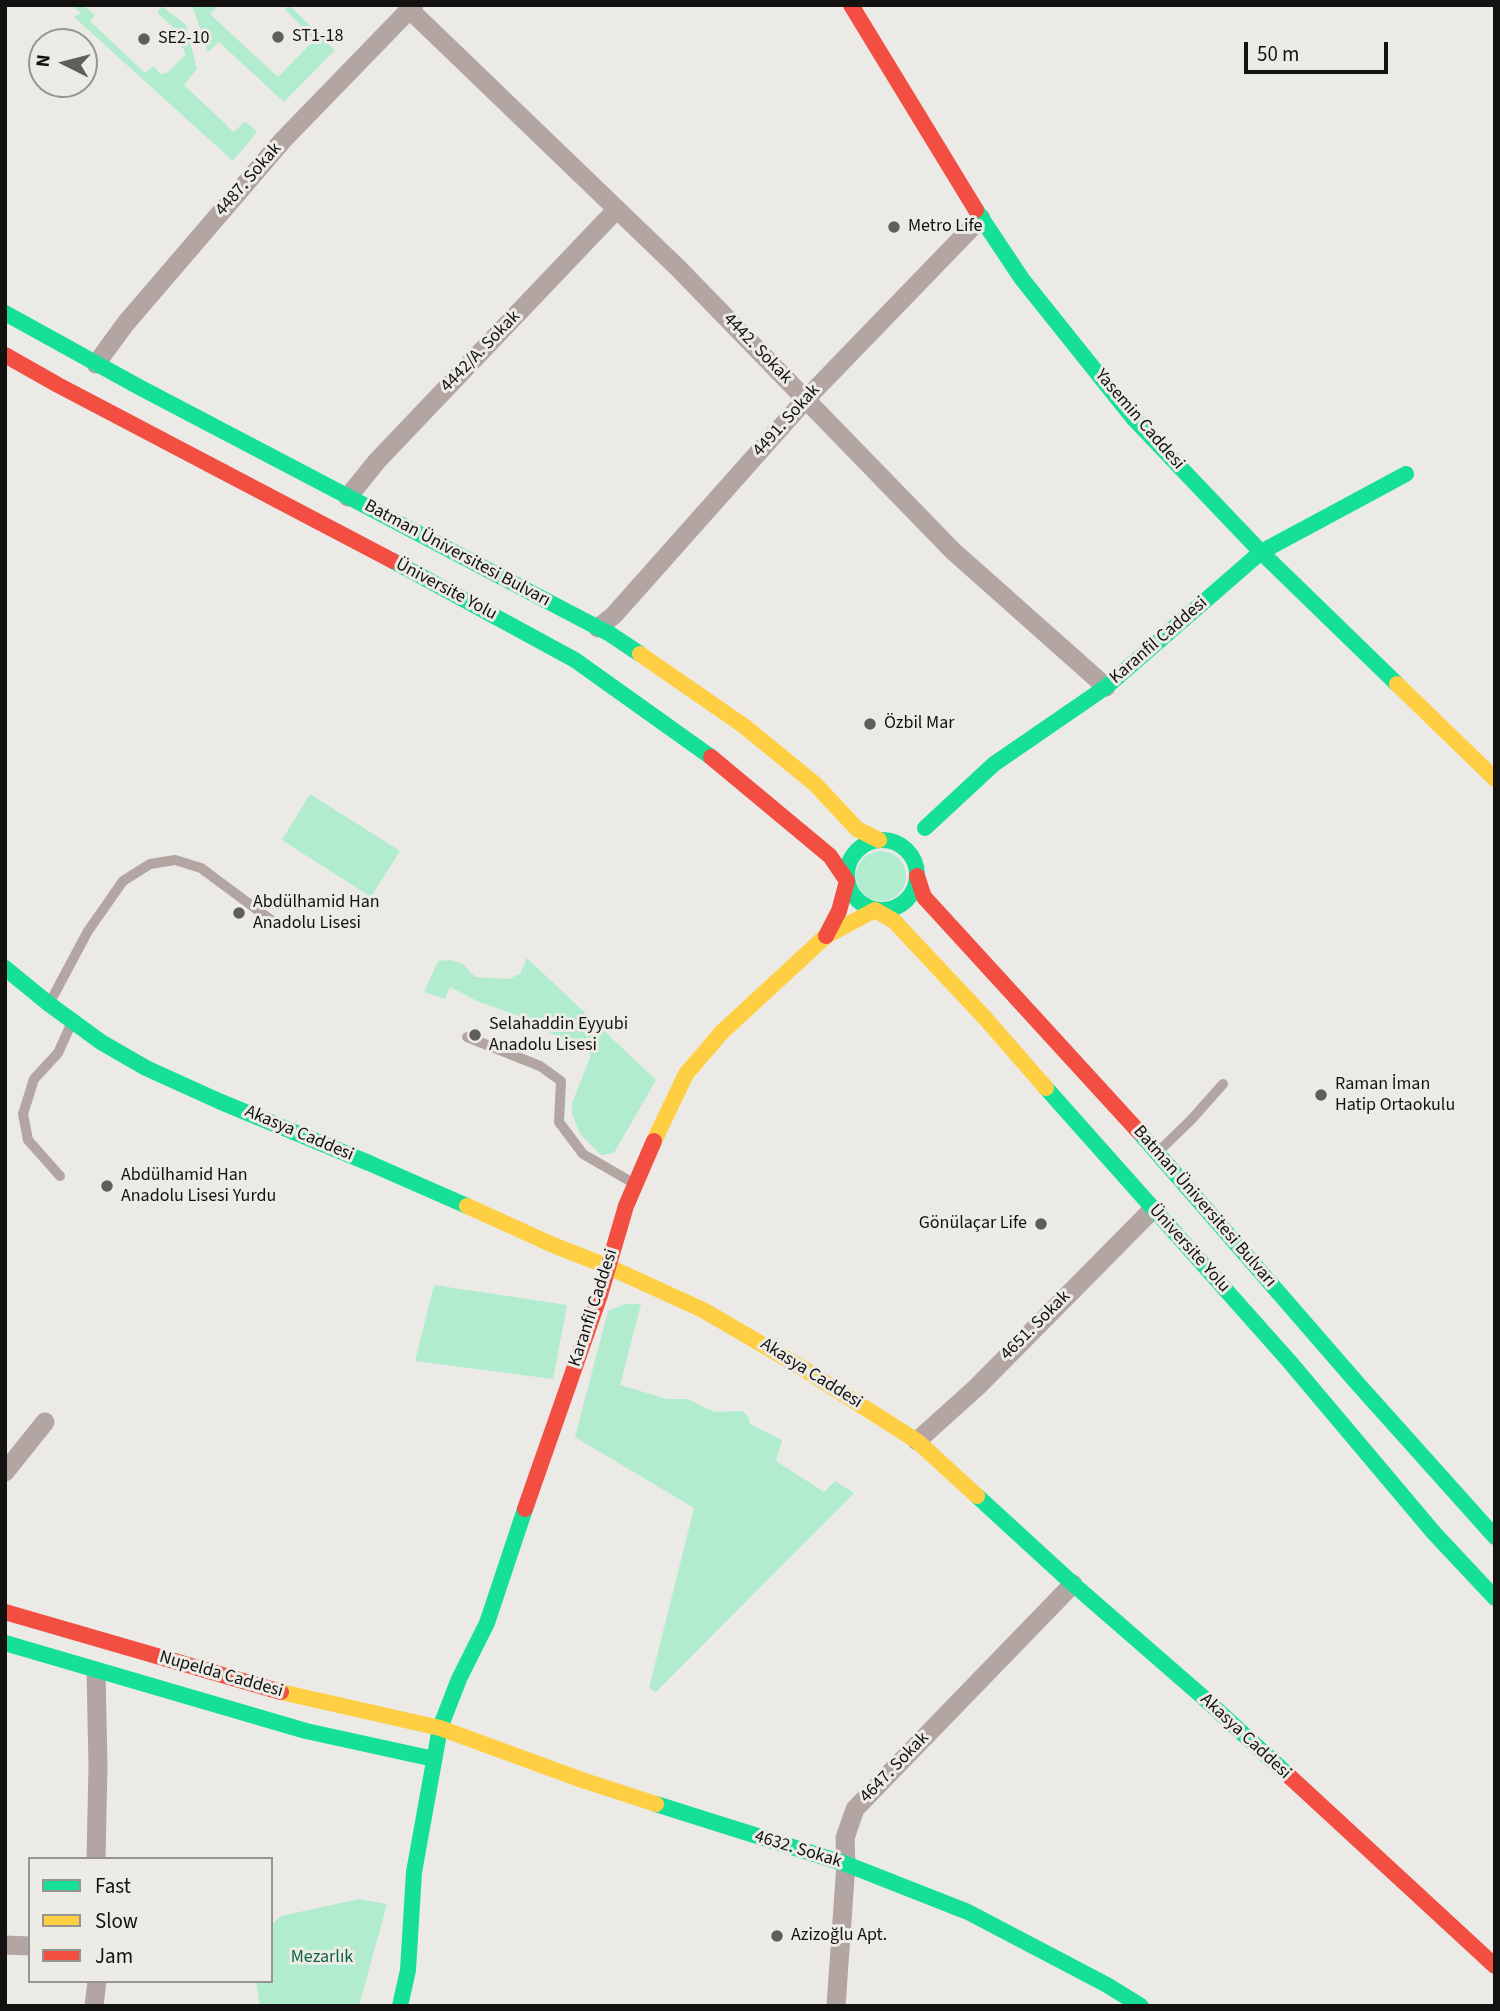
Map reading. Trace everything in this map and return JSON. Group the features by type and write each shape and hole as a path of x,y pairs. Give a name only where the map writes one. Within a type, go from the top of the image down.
{"street":[{"name":"Yasemin Caddesi","path":"851,5 981,218 1022,279 1134,419 1262,552 1495,779"},
{"name":"4442. Sokak","path":"412,8 687,276 953,551 1106,687"},
{"name":"4487. Sokak","path":"96,364 126,323 284,140 412,8"},
{"name":"4442/A. Sokak","path":"348,496 377,461 617,209"},
{"name":"4491. Sokak","path":"598,628 614,615 806,399 981,218"},
{"name":"Batman Üniversitesi Bulvarı","path":"5,313 96,364 610,634 744,726 815,784 857,829 884,840"},
{"name":"Üniversite Yolu","path":"5,355 575,660 705,752 830,856 847,881"},
{"name":"Karanfil Caddesi","path":"925,828 994,764 1106,687 1262,552 1406,474"},
{"path":"847,881 851,892 867,907 890,909 900,905 909,898 915,887 916,856 925,828"},
{"path":"826,936 839,911 850,859 857,850 867,843 912,836 925,828"},
{"path":"884,840 901,845 910,854 916,870"},
{"name":"Batman Üniversitesi Bulvarı","path":"916,870 924,897 1158,1152 1358,1384 1495,1537"},
{"name":"Üniversite Yolu","path":"875,909 894,921 985,1018 1289,1361 1434,1533 1495,1598"},
{"path":"826,936 875,909"},
{"name":"Karanfil Caddesi","path":"400,2006 408,1970 414,1872 440,1728 459,1678 487,1623 600,1296 626,1206 686,1074 722,1032 826,936"},
{"name":"Akasya Caddesi","path":"5,968 101,1042 146,1068 703,1310 776,1352 917,1441 1495,1966"},
{"name":"4651. Sokak","path":"917,1441 977,1387 1153,1209"},
{"path":"5,1472 45,1422"},
{"name":"4647. Sokak","path":"836,2006 846,1864 845,1838 855,1809 1073,1584"},
{"name":"Nupelda Caddesi","path":"5,1612 296,1696 440,1728"},
{"name":"Nupelda Caddesi","path":"5,1643 306,1731 434,1759"},
{"path":"96,1671 99,1766 96,1857"},
{"name":"4632. Sokak","path":"440,1728 582,1780 846,1864 968,1912 1107,1985 1141,2006"},
{"path":"5,1945 28,1946"},
{"path":"94,2006 97,1983"}],"lane":[{"path":"49,1004 88,932 123,881 150,864 176,860 201,868 271,920"},
{"path":"60,1176 28,1140 23,1114 34,1079 58,1053 72,1021"},
{"path":"467,1037 540,1066 561,1081 559,1122 583,1154 635,1184"},
{"path":"1158,1152 1191,1121 1223,1084"}],"green space":[{"path":"71,5 86,5 95,15 90,21 97,28 86,28 74,17 81,13"},
{"path":"196,5 218,5 210,14 278,77 314,40 285,9 289,5 335,50 284,102 219,42 208,52 193,8"},
{"path":"162,6 186,25 197,69 184,85 234,132 245,121 257,132 233,161 98,39 98,29 145,73 154,66 160,74 167,73 186,54 179,41 182,35 157,13"},
{"path":"310,794 400,851 371,897 282,840"},
{"path":"881,851 899,858 906,876 899,894 881,901 863,894 856,876 863,858"},
{"path":"527,958 656,1080 614,1153 601,1155 580,1134 572,1114 572,1103 591,1055 521,1017 477,1001 450,987 445,999 424,992 438,961 451,960 463,964 475,977 509,979 520,974"},
{"path":"434,1285 567,1305 553,1379 415,1361"},
{"path":"625,1304 641,1304 620,1385 667,1399 687,1399 715,1412 743,1411 750,1424 782,1440 776,1461 824,1492 835,1481 854,1493 656,1692 649,1688 694,1508 575,1437 608,1311"},
{"name":"Mezarlık","path":"359,1899 387,1904 359,2006 260,2006 256,1983 273,1983 273,1923 281,1916"}],"traffic: fast":[{"path":"976,210 1022,279 1134,419 1261,552 1397,684"},
{"path":"5,313 139,387 610,634 640,654"},
{"path":"925,828 994,764 1106,687 1261,552 1406,474"},
{"path":"393,561 575,660 711,757"},
{"path":"882,840 907,850 917,875 907,900 882,910 857,900 847,875 857,850 882,840"},
{"path":"5,968 101,1042 146,1068 467,1206"},
{"path":"1046,1088 1289,1361 1434,1533 1495,1598"},
{"path":"1139,1132 1495,1537"},
{"path":"977,1496 1289,1776"},
{"path":"400,2006 408,1970 414,1872 440,1728 459,1679 487,1623 525,1509"},
{"path":"5,1643 306,1731 434,1759"},
{"path":"656,1804 846,1864 968,1912 1107,1985 1141,2006"}],"traffic: slow":[{"path":"640,654 744,726 815,784 857,829 879,840"},
{"path":"1397,684 1495,779"},
{"path":"654,1141 686,1074 722,1032 826,936 875,910 894,921 1046,1088"},
{"path":"467,1206 703,1310 799,1366 917,1441 977,1496"},
{"path":"281,1692 440,1728 656,1804"}],"traffic: jam":[{"path":"851,5 976,210"},
{"path":"5,355 393,561"},
{"path":"711,757 830,856 847,881 839,911 826,936"},
{"path":"917,876 924,897 1139,1132"},
{"path":"525,1509 600,1295 626,1206 654,1141"},
{"path":"5,1612 281,1692"},
{"path":"1289,1776 1495,1966"}],"place":[{"name":"ST1-18","path":"278,37"},
{"name":"SE2-10","path":"144,39"},
{"name":"Metro Life","path":"894,227"},
{"name":"Özbil Mar","path":"870,724"},
{"name":"Abdülhamid Han Anadolu Lisesi","path":"239,913"},
{"name":"Selahaddin Eyyubi Anadolu Lisesi","path":"475,1035"},
{"name":"Raman İman Hatip Ortaokulu","path":"1321,1095"},
{"name":"Abdülhamid Han Anadolu Lisesi Yurdu","path":"107,1186"},
{"name":"Gönülaçar Life","path":"1041,1224"},
{"name":"Azizoğlu Apt.","path":"777,1936"}]}
